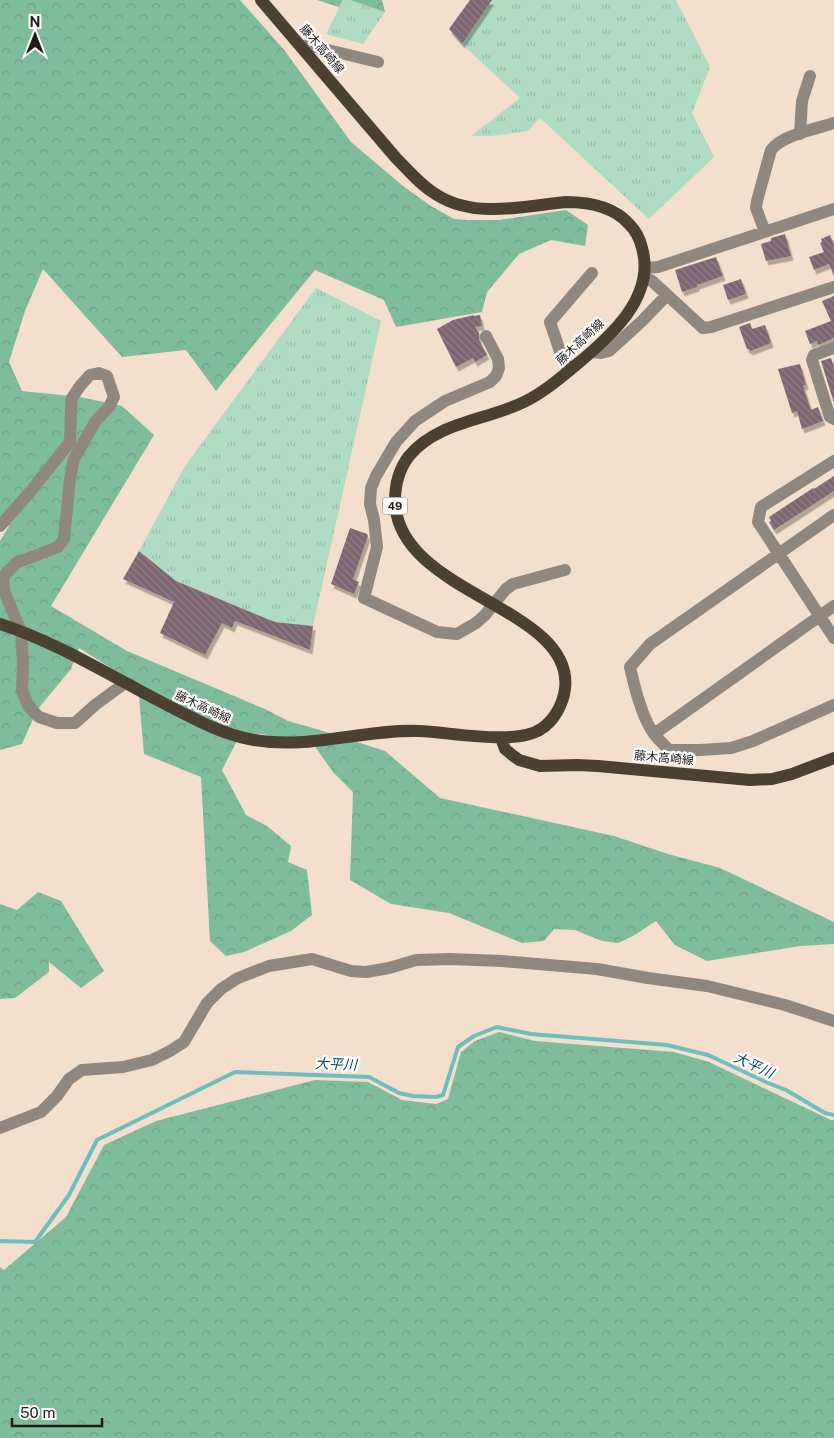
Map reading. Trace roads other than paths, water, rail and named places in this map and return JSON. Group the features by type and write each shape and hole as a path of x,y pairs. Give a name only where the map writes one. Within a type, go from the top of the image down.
{"main road":[{"name":"藤木高崎線","path":"0,624 21,631 65,652 226,734 267,742 286,744 401,731 501,738 525,736 541,729 559,710 564,697 566,675 555,652 539,634 440,572 416,551 398,522 395,509 395,495 399,476 405,463 420,444 438,433 524,402 552,385 592,352 620,322 638,298 645,273 641,242 636,232 619,214 594,204 576,202 479,208 458,204 436,195 396,158 261,0"},
{"name":"藤木高崎線","path":"501,738 505,749 510,754 519,760 540,766 591,766 750,780 772,779 792,774 834,758"}],"street":[{"path":"302,48 307,45 378,62"},
{"path":"800,134 802,101 810,76"},
{"path":"765,232 756,208 770,150 773,146 787,138 834,123"},
{"path":"834,209 658,267 645,273 703,328 712,327 834,287"},
{"path":"570,370 563,360 550,322 592,273"},
{"path":"592,352 601,353 609,351 667,295"},
{"path":"486,336 498,359 499,368 496,376 490,382 445,401 419,418 396,442 371,488 370,504 377,547 364,598 442,633 458,634 485,616 506,589 513,584 564,570"},
{"path":"834,348 814,355 812,360 830,417 834,419"},
{"path":"0,526 70,442 72,398 80,386 90,376 99,373 107,376 114,397 109,407 95,422 74,459 70,478 64,539 58,548 16,563 3,577 4,591 21,631 22,691 29,707 39,717 57,723 75,722 125,683"},
{"path":"834,461 761,507 758,522 834,638"},
{"path":"382,466 399,476"},
{"path":"834,515 650,644 630,667 648,724 654,734 669,750 731,748 753,741 834,705"},
{"path":"654,734 834,606"},
{"path":"0,1128 41,1112 57,1096 69,1078 82,1070 123,1066 152,1060 170,1051 184,1042 207,1003 221,989 238,978 269,966 312,959 351,971 366,972 416,960 450,958 597,970 707,986 785,1004 834,1021"}],"waterway":[{"name":"大平川","path":"0,1241 35,1242 69,1195 97,1140 235,1072 369,1077 399,1093 436,1097 443,1095 458,1047 474,1036 497,1027 531,1034 667,1045 708,1055 786,1090 825,1113 834,1115"}]}
